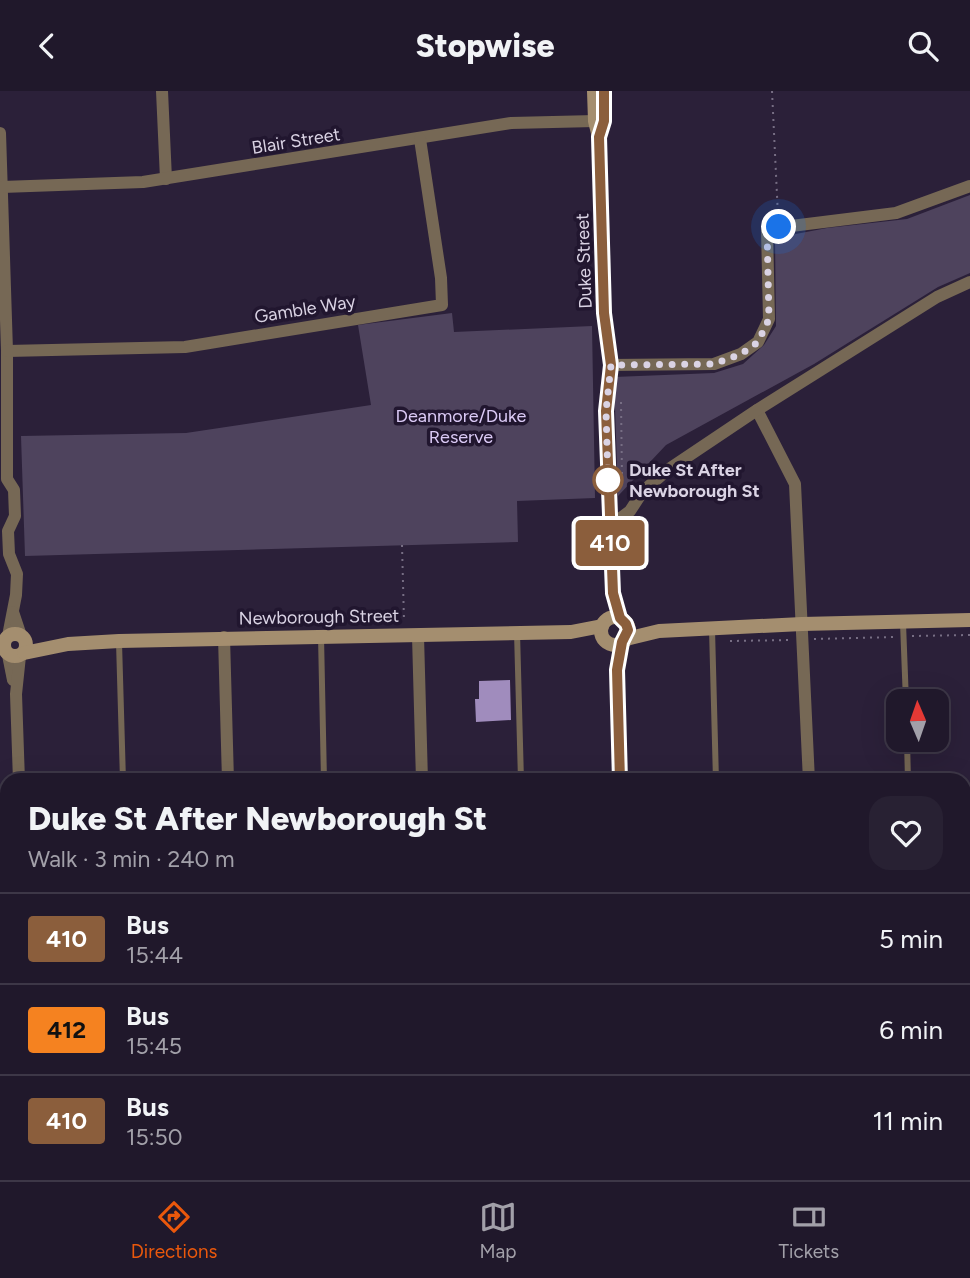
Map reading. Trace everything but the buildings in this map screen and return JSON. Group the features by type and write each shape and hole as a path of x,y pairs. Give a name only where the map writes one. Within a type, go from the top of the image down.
{"street":[{"path":"162,91 166,179"},
{"name":"Duke Street","path":"594,91 595,121 599,137 604,313 611,365 606,411 613,593 611,628 617,670 620,773"},
{"name":"Duke Street","path":"599,137 604,121 604,91"},
{"name":"Blair Street","path":"2,187 144,182 511,123 595,121"},
{"path":"0,133 7,479 14,490 15,505 15,516 8,531 9,554 16,569 12,646 19,773"},
{"name":"Gamble Way","path":"6,351 185,347 442,305 441,278 420,139"},
{"path":"611,365 714,364 741,354 758,342 769,319 767,229 896,213 970,186"},
{"path":"610,526 630,511 643,491 669,469 757,410 937,297 970,282"},
{"path":"757,410 795,484 809,773"},
{"name":"Newborough Street","path":"12,646 224,638 571,632 611,628 712,635 802,624 970,620"},
{"name":"Duke Street","path":"611,628 628,630 617,670"},
{"name":"Newborough Street","path":"624,641 659,631"},
{"path":"411,636 421,773"},
{"path":"224,638 228,773"}],"lane":[{"path":"903,621 906,689"},
{"path":"517,632 521,773"},
{"path":"712,635 716,773"},
{"path":"321,636 324,773"},
{"path":"119,641 123,773"},
{"path":"907,753 908,773"}],"path":[{"path":"772,91 779,227"},
{"path":"621,395 622,476"},
{"path":"402,545 411,636"},
{"path":"712,635 803,639 970,635"}],"green space":[{"path":"970,195 970,273 938,287 814,364 666,445 618,496 614,377 714,373 743,364 764,345 776,326 775,238 827,228 907,219"},
{"name":"Deanmore/Duke Reserve","path":"452,313 454,332 592,326 595,498 517,501 518,542 25,556 21,436 186,433 371,405 358,325"}],"bus line":[{"name":"410","path":"604,91 604,121 599,137 604,313 611,365 606,411 610,526 613,593 620,618 628,630 628,635 622,642 617,670 620,773"}],"place":[{"name":"Duke St After Newborough St","path":"608,480"}],"route":[{"path":"608,480 606,411 611,365 714,364 741,354 758,342 769,319 767,229 779,227"}]}
